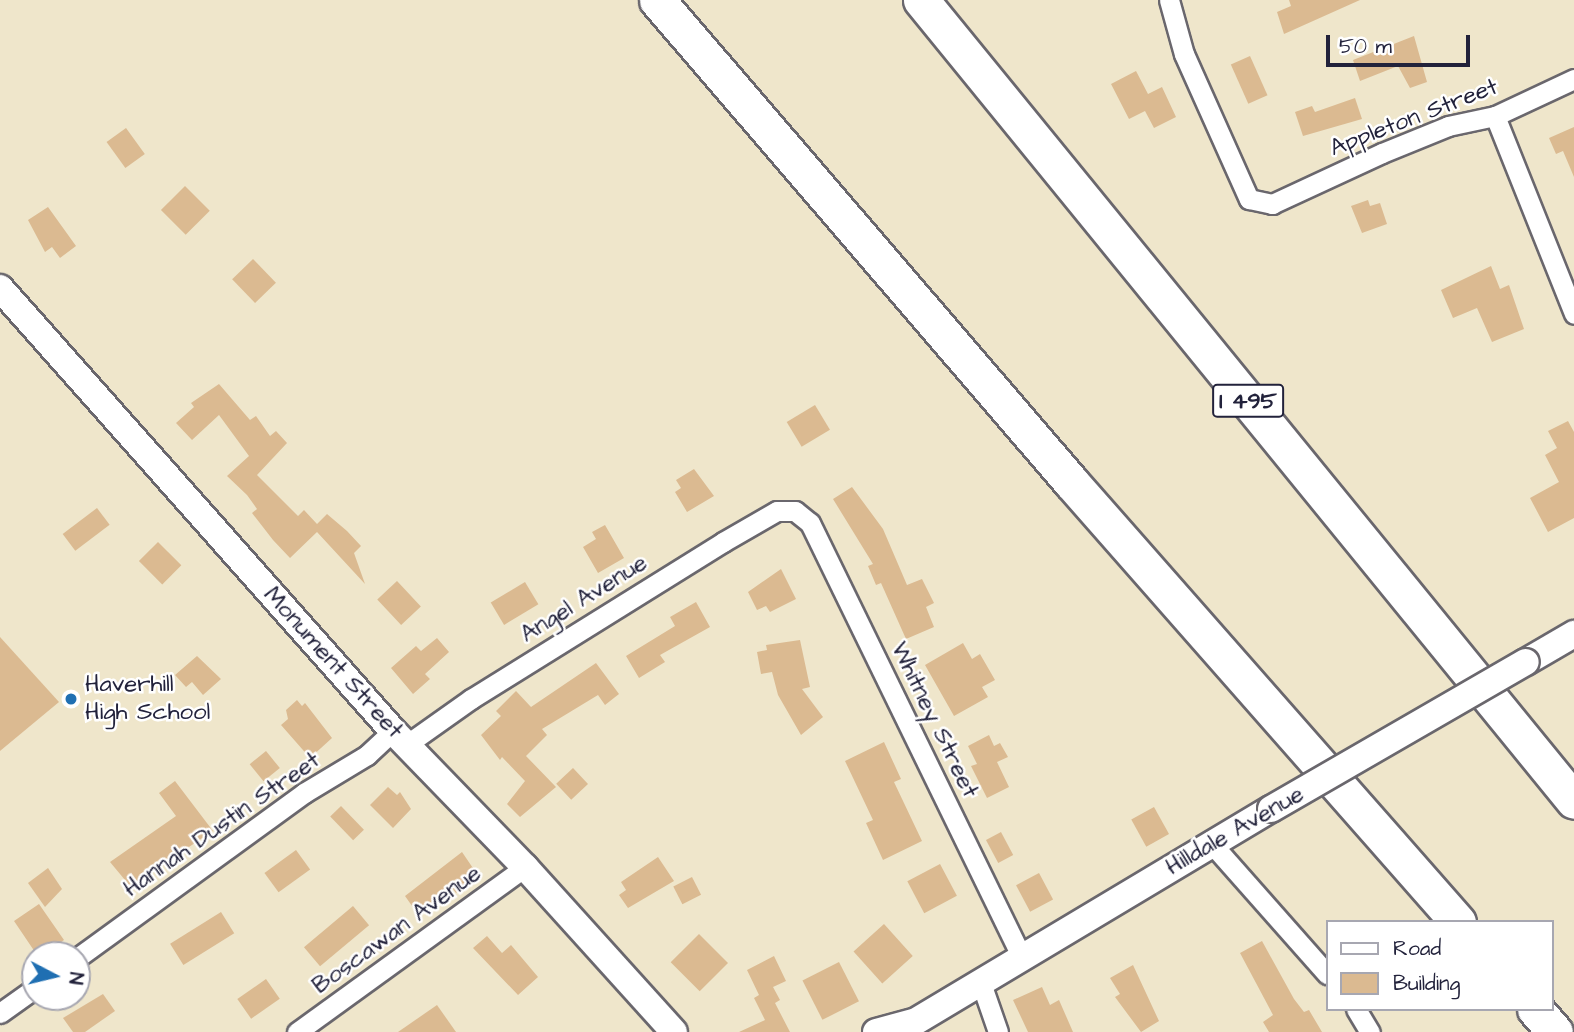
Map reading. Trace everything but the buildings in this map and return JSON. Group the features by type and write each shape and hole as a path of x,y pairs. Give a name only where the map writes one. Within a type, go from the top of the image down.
{"highway":[{"path":"657,0 1071,482 1456,920"},
{"name":"I 495","path":"921,0 1574,802"},
{"path":"1537,1011 1555,1032"}],"main road":[{"name":"Monument Street","path":"0,288 400,738 525,867 674,1032"},
{"name":"Hilldale Avenue","path":"876,1032 906,1027 980,980 1574,634"}],"street":[{"name":"Appleton Street","path":"1176,2 1184,54 1249,199 1272,204 1448,126 1495,116 1574,79"},
{"path":"1495,116 1574,314"},
{"name":"Angel Avenue","path":"400,738 471,699 723,542 777,511 795,511"},
{"name":"Whitney Street","path":"795,511 810,523 1021,956"},
{"name":"Hannah Dustin Street","path":"91,948 304,793 400,738"},
{"path":"1212,844 1326,973"},
{"name":"Boscawan Avenue","path":"297,1032 525,867"},
{"path":"980,980 998,1032"},
{"path":"0,1013 21,998"},
{"path":"1357,1011 1370,1032"}],"place":[{"name":"Haverhill High School","path":"71,699"}]}
